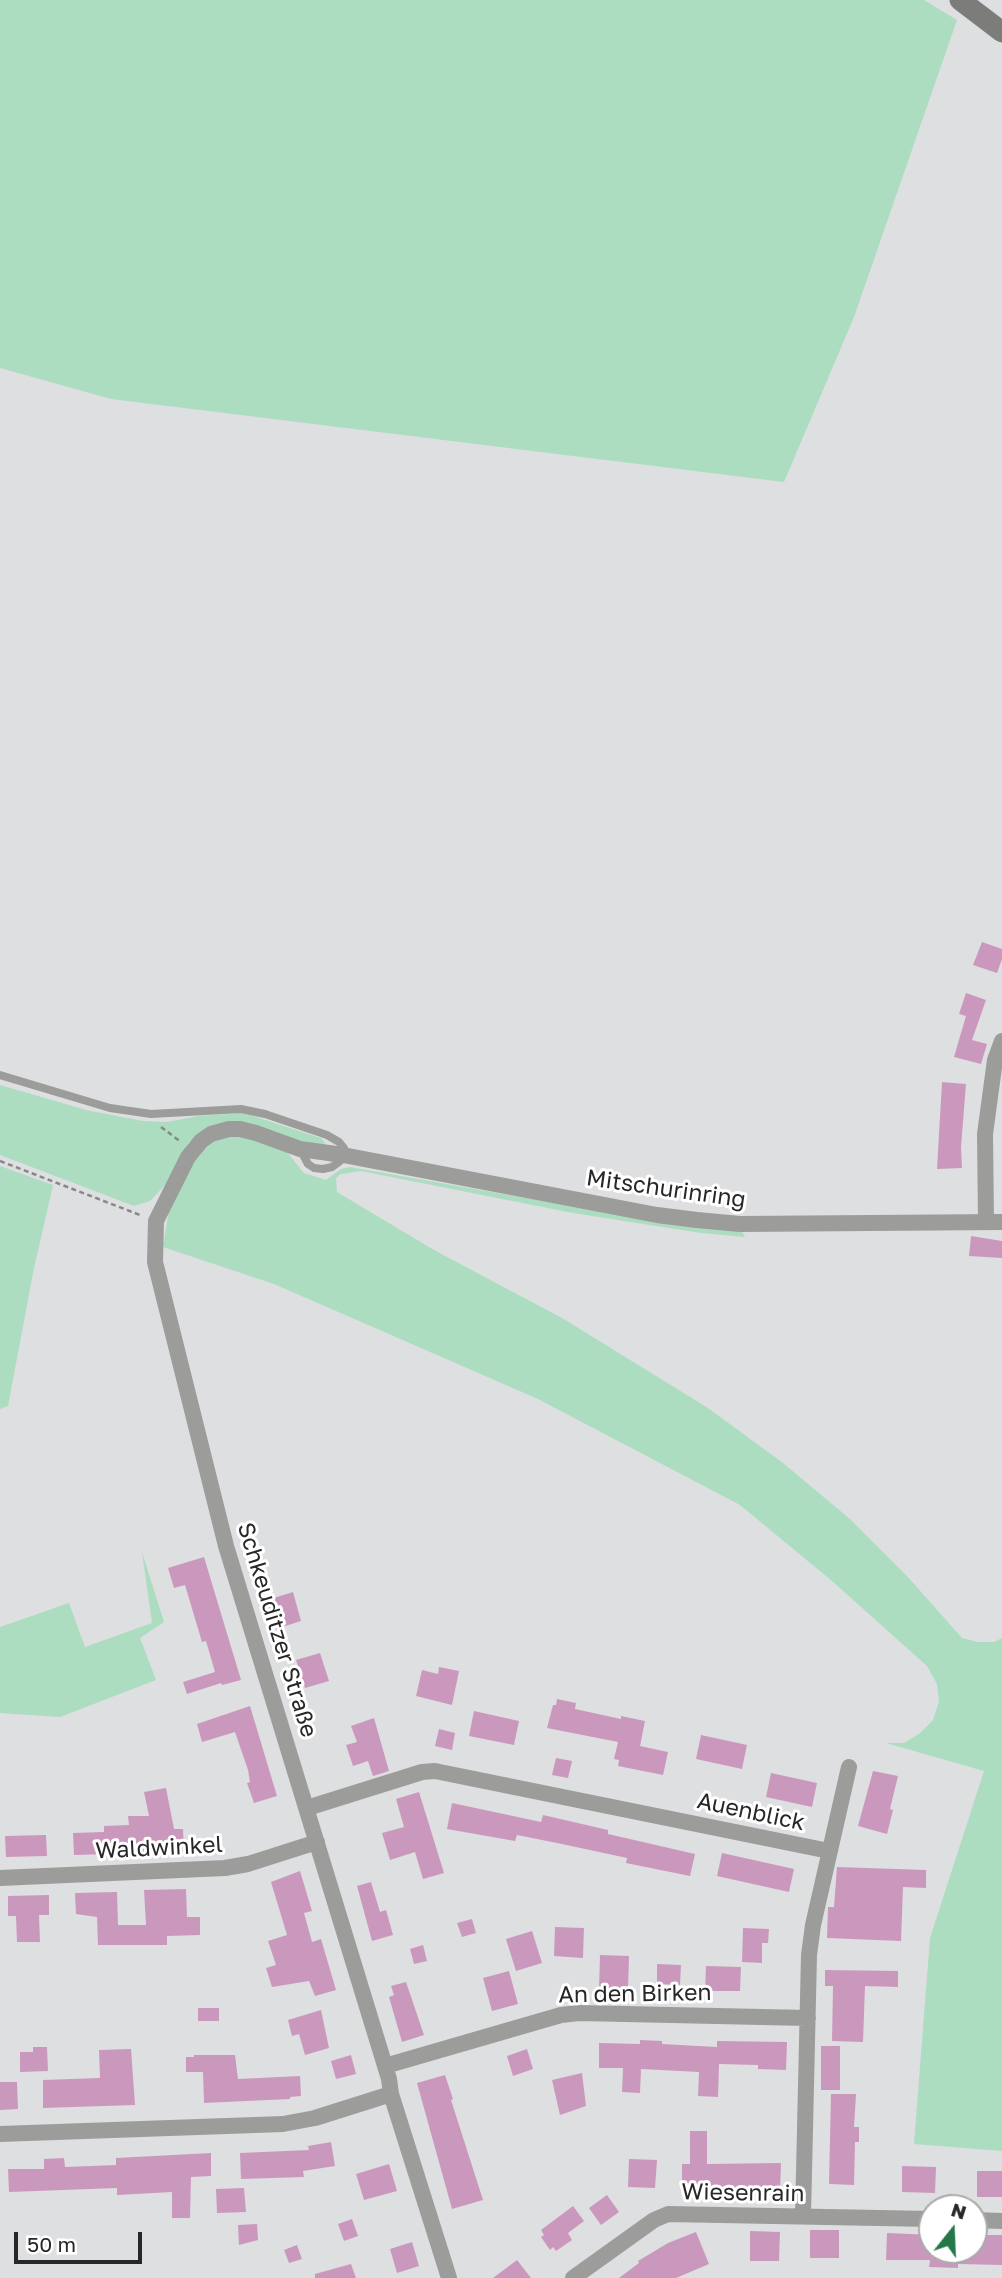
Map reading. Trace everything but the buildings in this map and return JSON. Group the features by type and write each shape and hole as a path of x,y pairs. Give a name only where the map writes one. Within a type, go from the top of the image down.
{"street":[{"path":"960,0 1002,32"},
{"name":"Mitschurinring","path":"343,1155 657,1215 697,1220 740,1224 994,1222 985,1135 995,1060 1002,1041"},
{"path":"193,1149 211,1134 229,1129 256,1133 300,1149 343,1155"},
{"name":"Schkeuditzer Straße","path":"193,1149 156,1221 155,1262 222,1532 449,2278"},
{"path":"829,1851 849,1767"},
{"name":"Auenblick","path":"307,1808 422,1772 435,1771 829,1851 809,1955 803,2216"},
{"name":"Waldwinkel","path":"0,1878 225,1868 248,1864 317,1842"},
{"name":"An den Birken","path":"385,2066 561,2014 808,2018"},
{"path":"0,2134 283,2124 315,2118 391,2094"},
{"name":"Wiesenrain","path":"573,2278 654,2220 668,2214 918,2219"}],"lane":[{"path":"0,1075 110,1108 151,1114 241,1109 265,1114 327,1135 344,1148 343,1155"}],"path":[{"path":"151,1114 172,1137 193,1149"},
{"path":"0,1161 156,1221"}],"green space":[{"path":"0,0 924,0 957,20 854,317 784,482 111,399 0,368"},
{"path":"0,1085 86,1110 143,1121 167,1122 198,1116 240,1113 321,1138 325,1143 323,1146 303,1143 244,1124 200,1135 189,1142 166,1184 150,1201 134,1206 0,1155"},
{"path":"243,1135 286,1151 304,1173 326,1180 341,1169 350,1167 651,1220 741,1230 745,1237 701,1233 573,1213 361,1171 341,1174 336,1178 337,1192 434,1250 562,1318 708,1408 783,1463 850,1519 907,1576 962,1638 994,1642 1002,1638 1002,2151 914,2144 930,1938 984,1771 886,1743 904,1743 919,1734 933,1720 939,1702 937,1684 927,1666 832,1581 740,1505 538,1399 274,1284 163,1247 169,1210 195,1160 205,1147 220,1138"},
{"path":"0,1166 53,1185 8,1406 0,1409"},
{"path":"142,1552 164,1622 140,1638 156,1680 60,1717 0,1713 0,1627 69,1603 85,1647 152,1623"}]}
